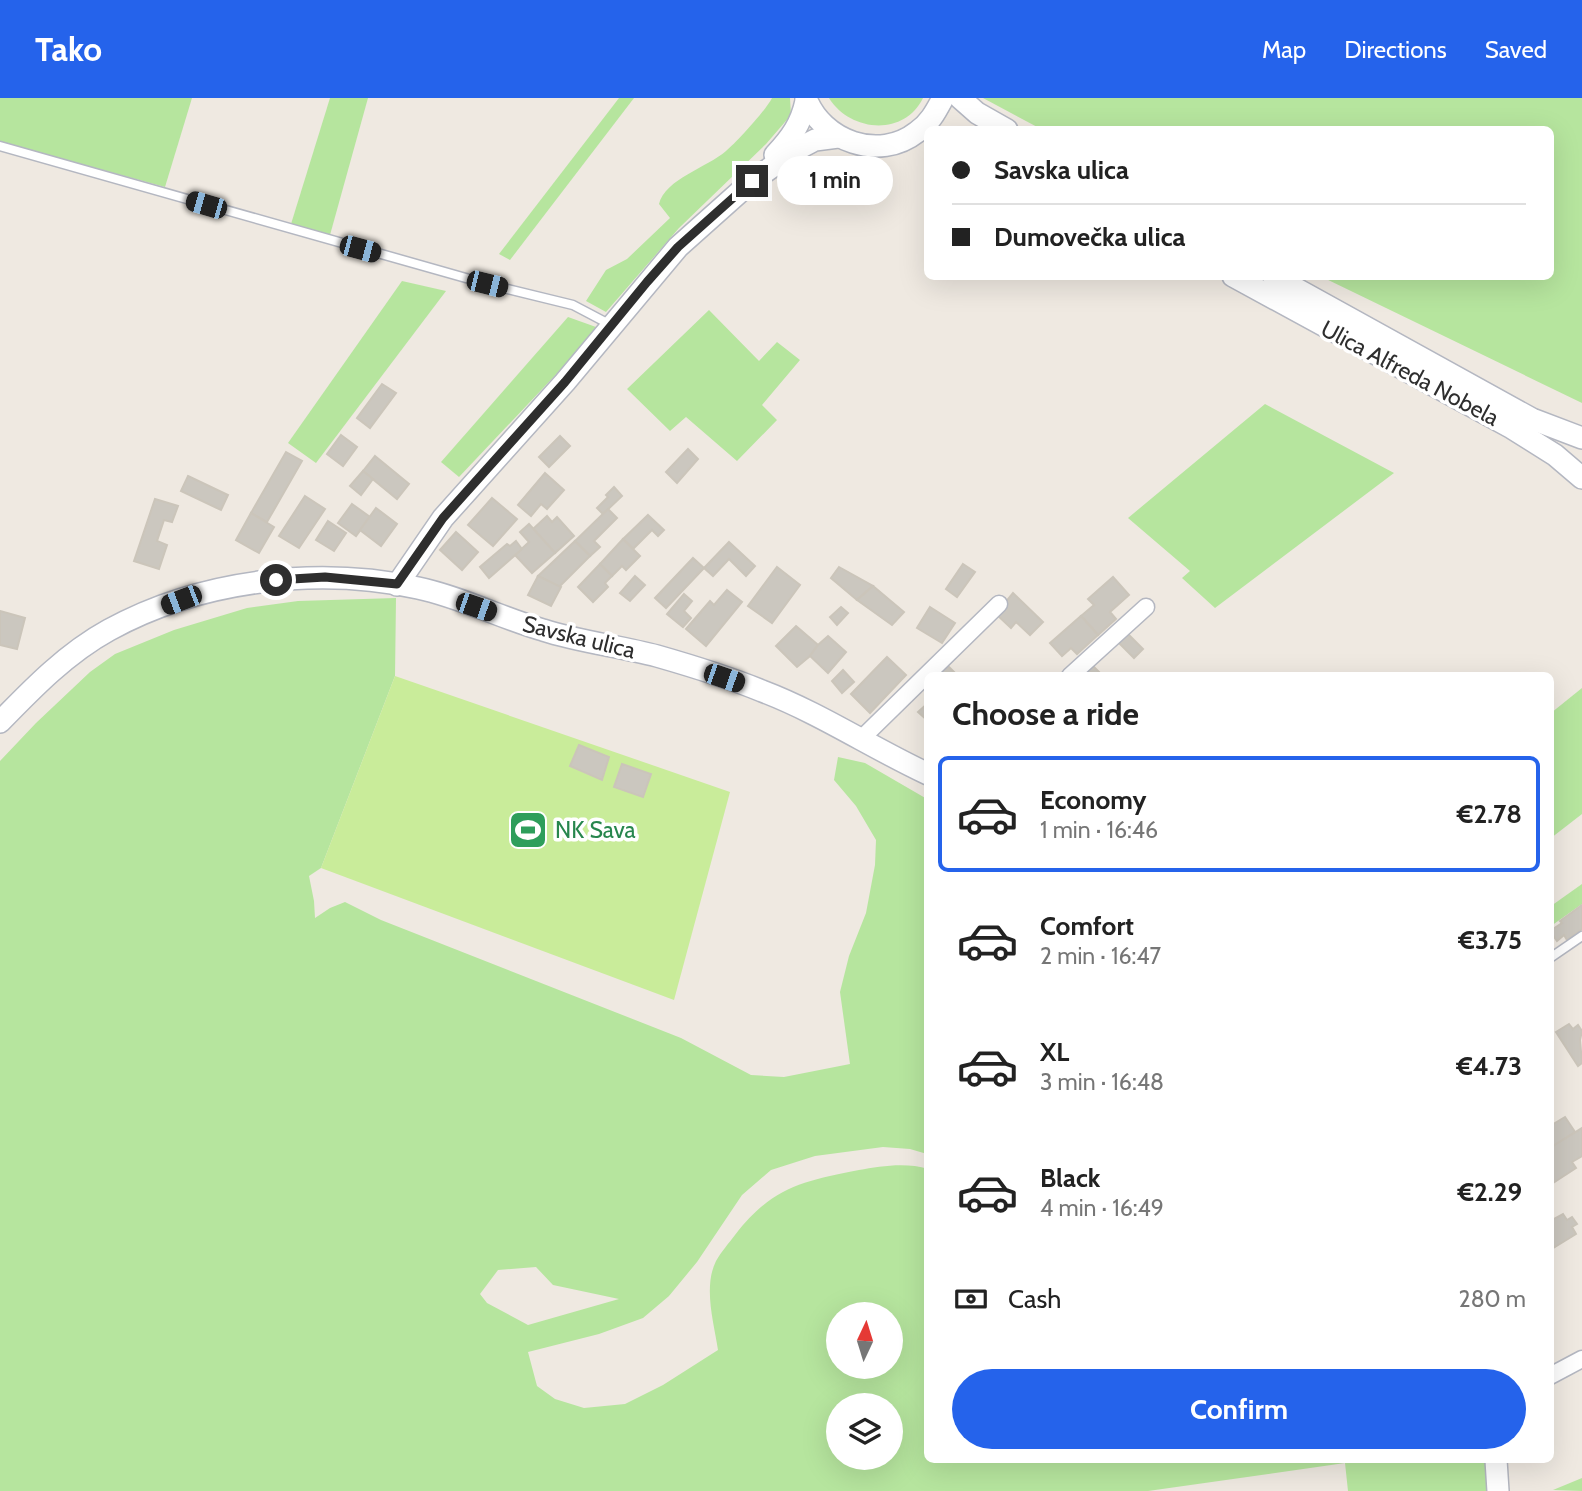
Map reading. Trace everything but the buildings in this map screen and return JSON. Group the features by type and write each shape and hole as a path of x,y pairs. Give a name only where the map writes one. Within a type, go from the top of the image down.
{"street":[{"path":"927,126 943,98"},
{"path":"960,98 977,113 1000,126"},
{"path":"806,99 814,115 838,137 857,144 878,146 922,133"},
{"path":"752,181 793,134 802,120 806,99"},
{"path":"397,584 443,518 678,247 752,181 796,150 815,140 838,137"},
{"name":"Ulica Alfreda Nobela","path":"1240,280 1512,428 1555,455 1582,478"},
{"name":"Ulica Alfreda Nobela","path":"1280,280 1532,419 1582,438"},
{"name":"Savska ulica","path":"0,722 49,673 92,640 132,619 181,600 258,582 339,577 430,590 544,631 656,656 706,671 799,706 924,773"},
{"path":"929,672 999,604"},
{"path":"1074,672 1146,607"},
{"path":"861,739 924,677"},
{"path":"1554,1374 1582,1359"},
{"path":"1496,1463 1498,1491"}],"lane":[{"path":"0,146 474,281 573,305 612,326"},
{"path":"1554,955 1582,936"}],"green space":[{"path":"0,98 192,98 165,187 0,142"},
{"path":"330,98 368,98 330,235 291,224"},
{"path":"619,98 634,98 510,260 499,254"},
{"path":"772,98 790,98 791,115 766,144 679,228 606,312 586,301 606,270 627,259 670,218 659,204 669,187 726,151 751,126"},
{"path":"829,98 923,98 914,111 903,119 877,125 850,118"},
{"path":"983,98 1582,98 1582,403 1328,280 1554,280 1554,126 1035,126"},
{"path":"402,281 446,291 316,463 288,443"},
{"path":"709,310 759,361 777,342 800,360 762,405 777,420 737,461 686,417 670,431 627,389"},
{"path":"568,317 596,327 581,348 459,477 441,462"},
{"path":"1265,404 1394,473 1215,608 1182,578 1190,571 1128,518"},
{"path":"396,598 395,676 321,868 309,876 315,918 345,902 381,920 681,1038 751,1075 784,1077 850,1064 840,992 849,956 866,913 875,865 876,840 856,806 834,780 838,757 865,763 924,797 924,1153 883,1147 815,1156 771,1170 742,1195 697,1262 669,1296 643,1318 599,1334 528,1352 537,1386 555,1399 584,1408 625,1404 663,1385 718,1350 710,1293 712,1271 725,1248 749,1219 776,1196 821,1178 876,1167 911,1166 924,1168 924,1463 1345,1463 1148,1491 0,1491 0,761 90,672 115,654 174,630 247,608 298,601","holes":["536,1267 553,1285 619,1299 528,1325 487,1303 480,1294 498,1270"]},
{"name":"NK Sava","path":"395,676 730,792 674,1000 321,868"},
{"path":"1582,688 1582,814 1554,836 1554,711"},
{"path":"1582,884 1582,904 1554,924 1554,904"},
{"path":"1345,1463 1488,1463 1490,1491 1348,1491"},
{"path":"1582,1478 1582,1491 1553,1490"}],"place":[{"name":"NK Sava","path":"528,830"}],"route":[{"path":"276,580 325,577 397,584 443,518 565,382 647,282 678,247 752,181"}]}
